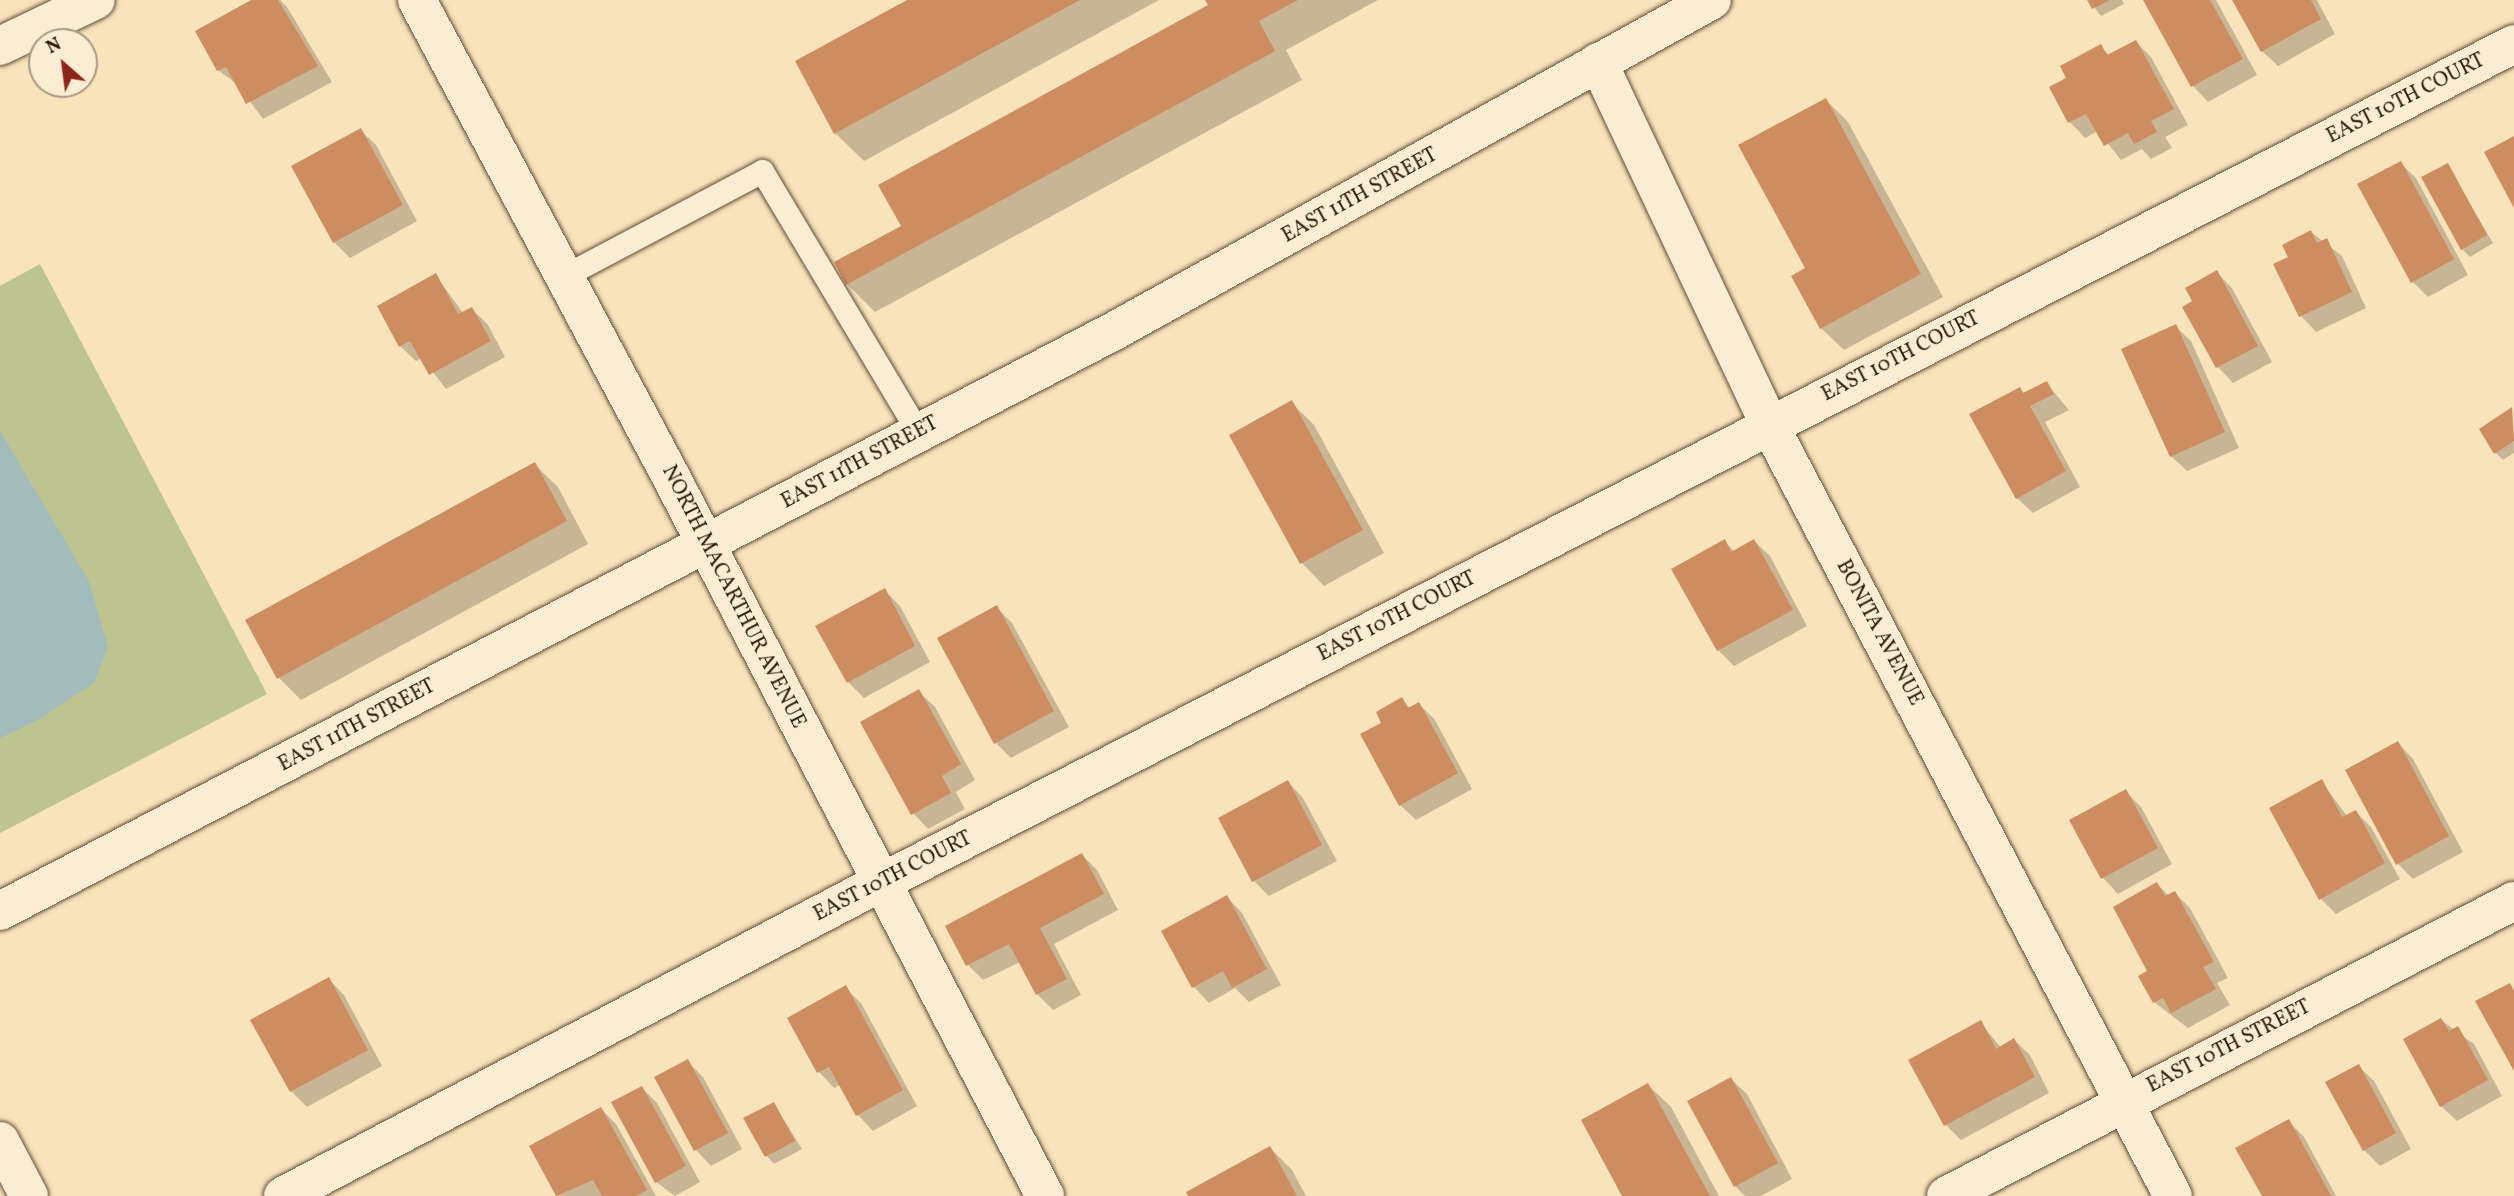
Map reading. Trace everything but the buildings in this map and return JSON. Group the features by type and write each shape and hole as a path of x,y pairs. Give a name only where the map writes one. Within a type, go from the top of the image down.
{"street":[{"path":"0,46 96,0"},
{"name":"NORTH MACARTHUR AVENUE","path":"417,0 1045,1196"},
{"name":"EAST 11TH STREET","path":"0,911 919,433 1255,254 1712,0"},
{"name":"EAST 10TH COURT","path":"283,1196 1769,424 2514,44"},
{"name":"BONITA AVENUE","path":"1598,62 1769,424 2173,1196"},
{"name":"EAST 10TH STREET","path":"1946,1196 2124,1101 2514,901"},
{"path":"0,1141 29,1196"}],"lane":[{"path":"564,276 762,171 919,433"}],"green space":[{"path":"40,264 267,694 0,833 0,286"}],"water":[{"path":"0,431 89,581 108,647 94,683 38,720 0,738"}]}
